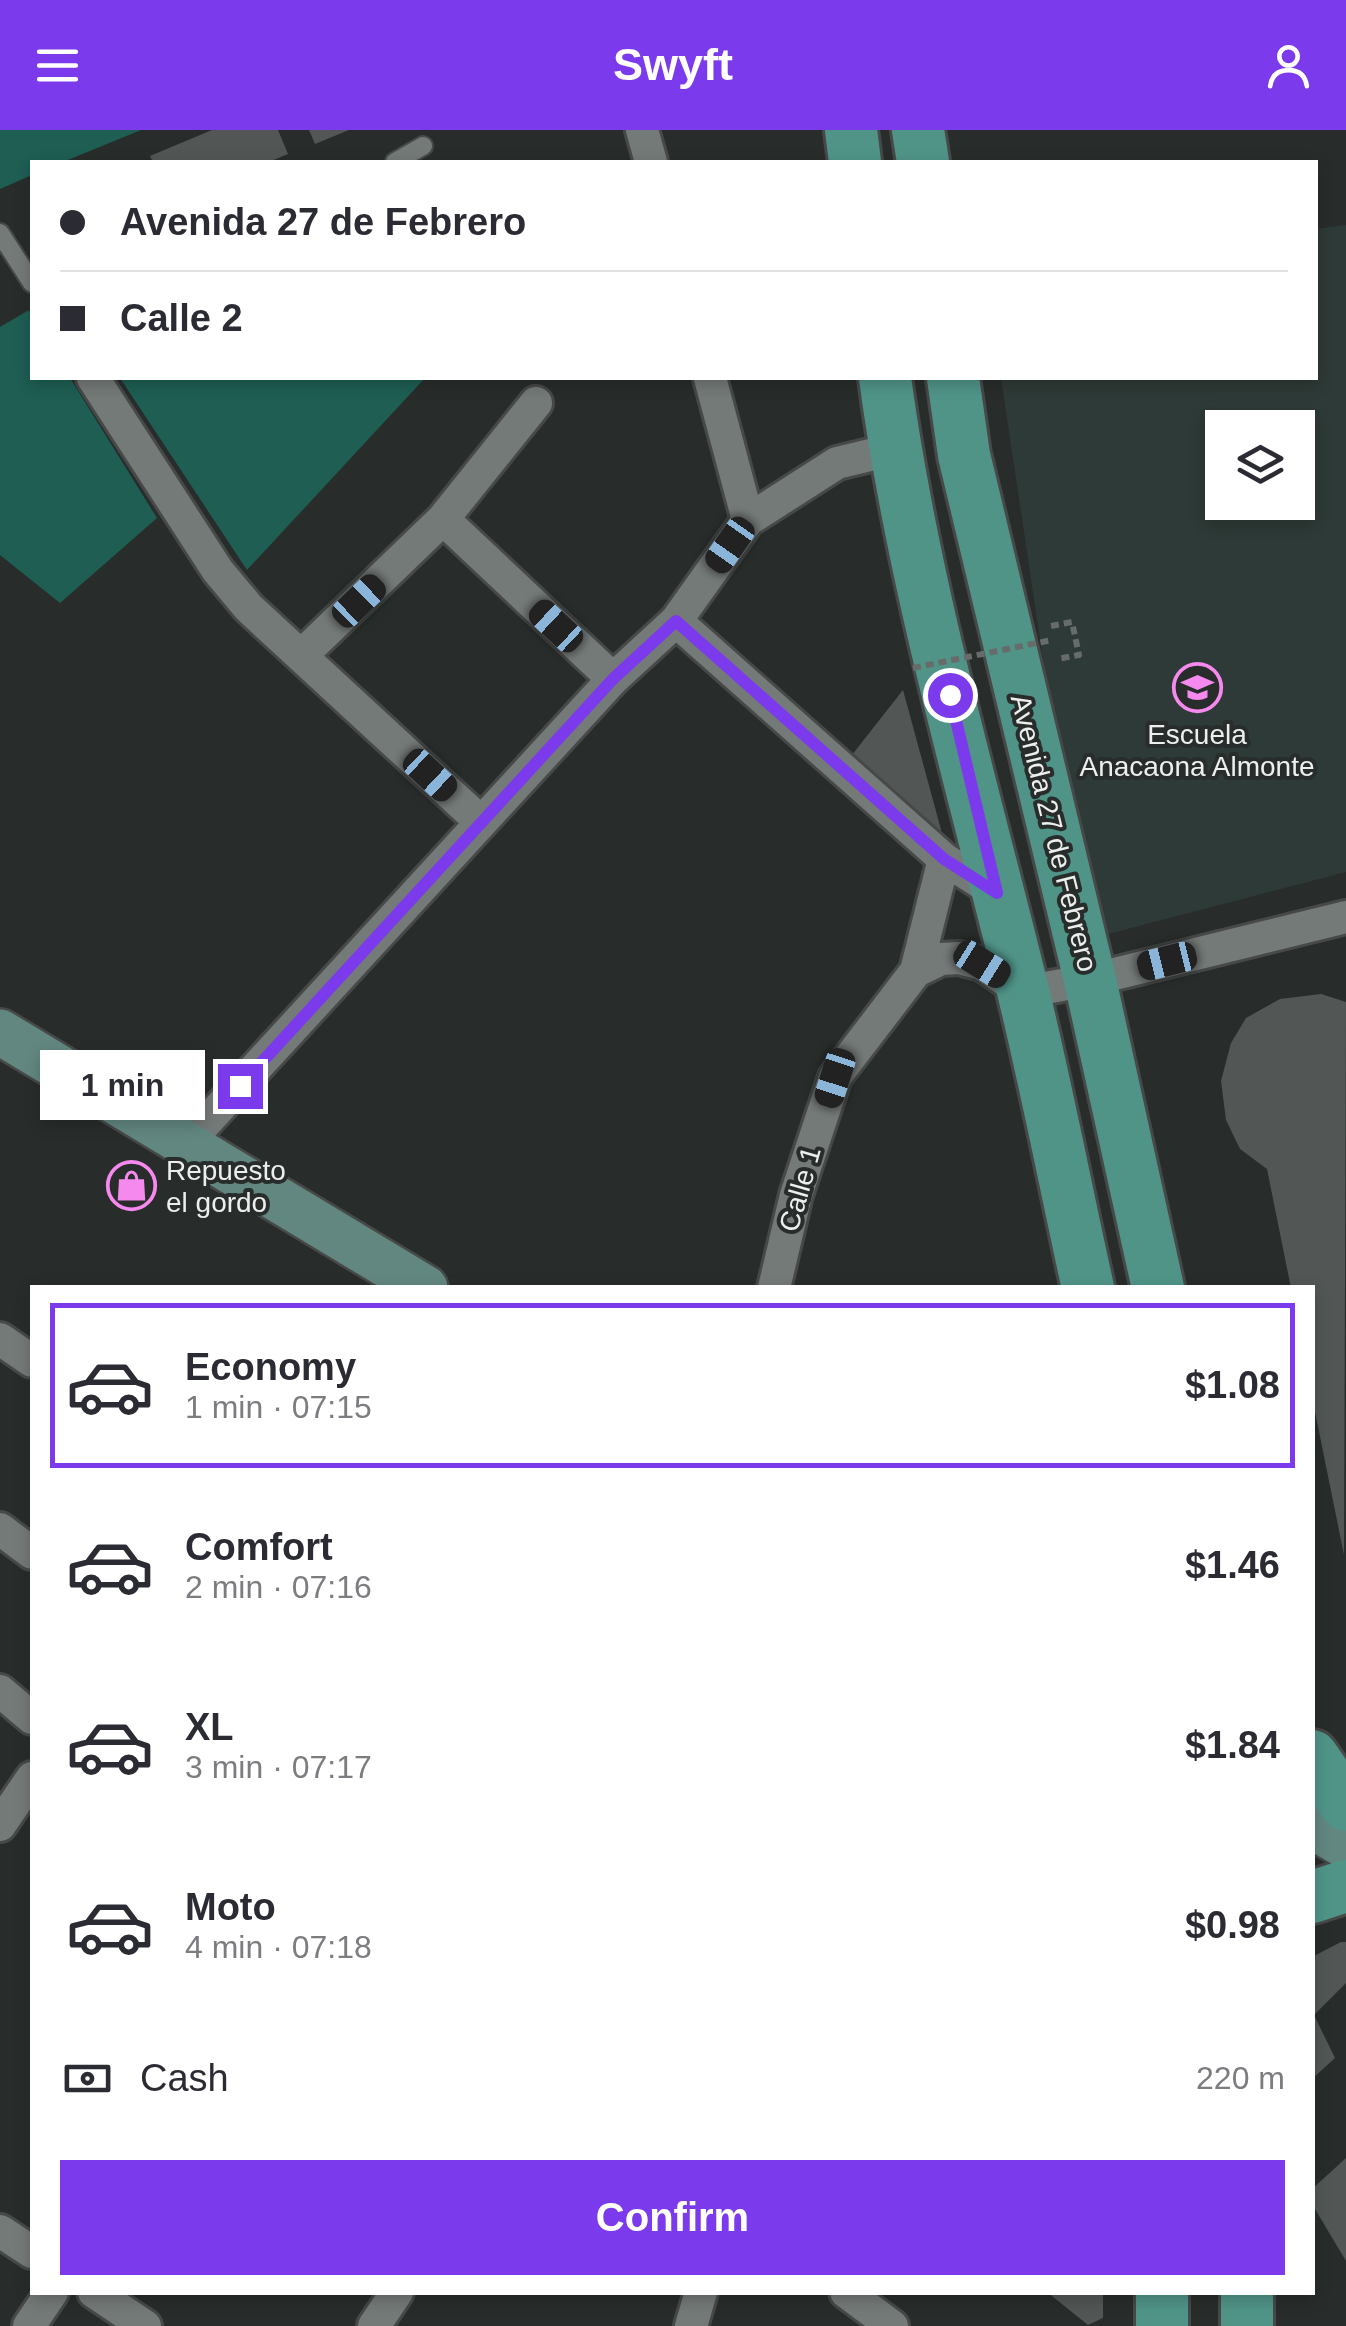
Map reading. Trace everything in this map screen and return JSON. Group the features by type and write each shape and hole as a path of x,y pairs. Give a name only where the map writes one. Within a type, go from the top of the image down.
{"main road":[{"path":"851,130 856,160"},
{"path":"918,130 923,160"},
{"path":"885,380 894,448 1023,992 1087,1285"},
{"name":"Avenida 27 de Febrero","path":"953,380 968,473 1090,980 1157,1285"},
{"path":"0,1032 421,1285"},
{"path":"1315,1760 1346,1805"},
{"path":"1315,1828 1346,1846"},
{"path":"1315,1896 1346,1886"},
{"path":"1162,2295 1162,2326"},
{"path":"1247,2295 1247,2326"}],"street":[{"path":"642,130 650,160"},
{"path":"94,380 218,571 248,608 480,822"},
{"path":"711,380 748,520"},
{"path":"302,656 444,519 536,403"},
{"path":"186,1144 613,679 676,621 748,520 837,463 894,448"},
{"path":"444,519 613,679"},
{"path":"676,621 944,859 997,893"},
{"path":"916,972 944,859"},
{"path":"916,972 940,958 959,958 982,964 1023,992 1090,980 1346,917"},
{"name":"Calle 1","path":"775,1285 796,1195 835,1078 916,972"},
{"path":"0,1339 30,1359"},
{"path":"0,1529 30,1552"},
{"path":"0,1691 30,1716"},
{"path":"0,1825 30,1781"},
{"path":"0,2230 30,2251"},
{"path":"29,2326 50,2295"},
{"path":"98,2295 145,2326"},
{"path":"374,2326 395,2295"},
{"path":"691,2326 700,2295"},
{"path":"850,2295 892,2326"}],"lane":[{"path":"400,160 424,146"},
{"path":"0,233 30,280"}],"path":[{"path":"913,668 1052,640 1056,660 1079,654 1072,622"}],"shaded area":[{"name":"Escuela Anacaona Almonte","path":"1346,225 1346,872 1085,940 1001,380 1318,380 1318,229"}],"green space":[{"path":"0,130 141,130 68,160 30,160 30,176 0,189"},
{"path":"29,310 30,380 71,380 157,518 60,603 0,555 0,327"},
{"path":"121,380 423,380 247,570"}],"building":[{"path":"212,130 278,130 288,154 274,160 152,160 150,156"},
{"path":"309,130 349,130 315,144"},
{"path":"903,690 943,837 848,760"},
{"path":"1321,994 1346,1002 1344,1555 1315,1412 1315,1285 1290,1285 1267,1169 1240,1149 1226,1120 1221,1081 1231,1043 1246,1018 1280,999"},
{"path":"1346,1942 1346,1983 1315,2014 1315,1955"},
{"path":"1315,2017 1335,2058 1315,2076"},
{"path":"1346,2158 1346,2261 1315,2209 1315,2186"},
{"path":"1051,2295 1103,2295 1103,2318 1088,2325"}],"place":[{"name":"Escuela Anacaona Almonte","path":"1197,687"},
{"name":"Repuesto el gordo","path":"131,1186"}],"route":[{"path":"240,1086 613,679 676,621 944,859 997,893 950,695"}]}
